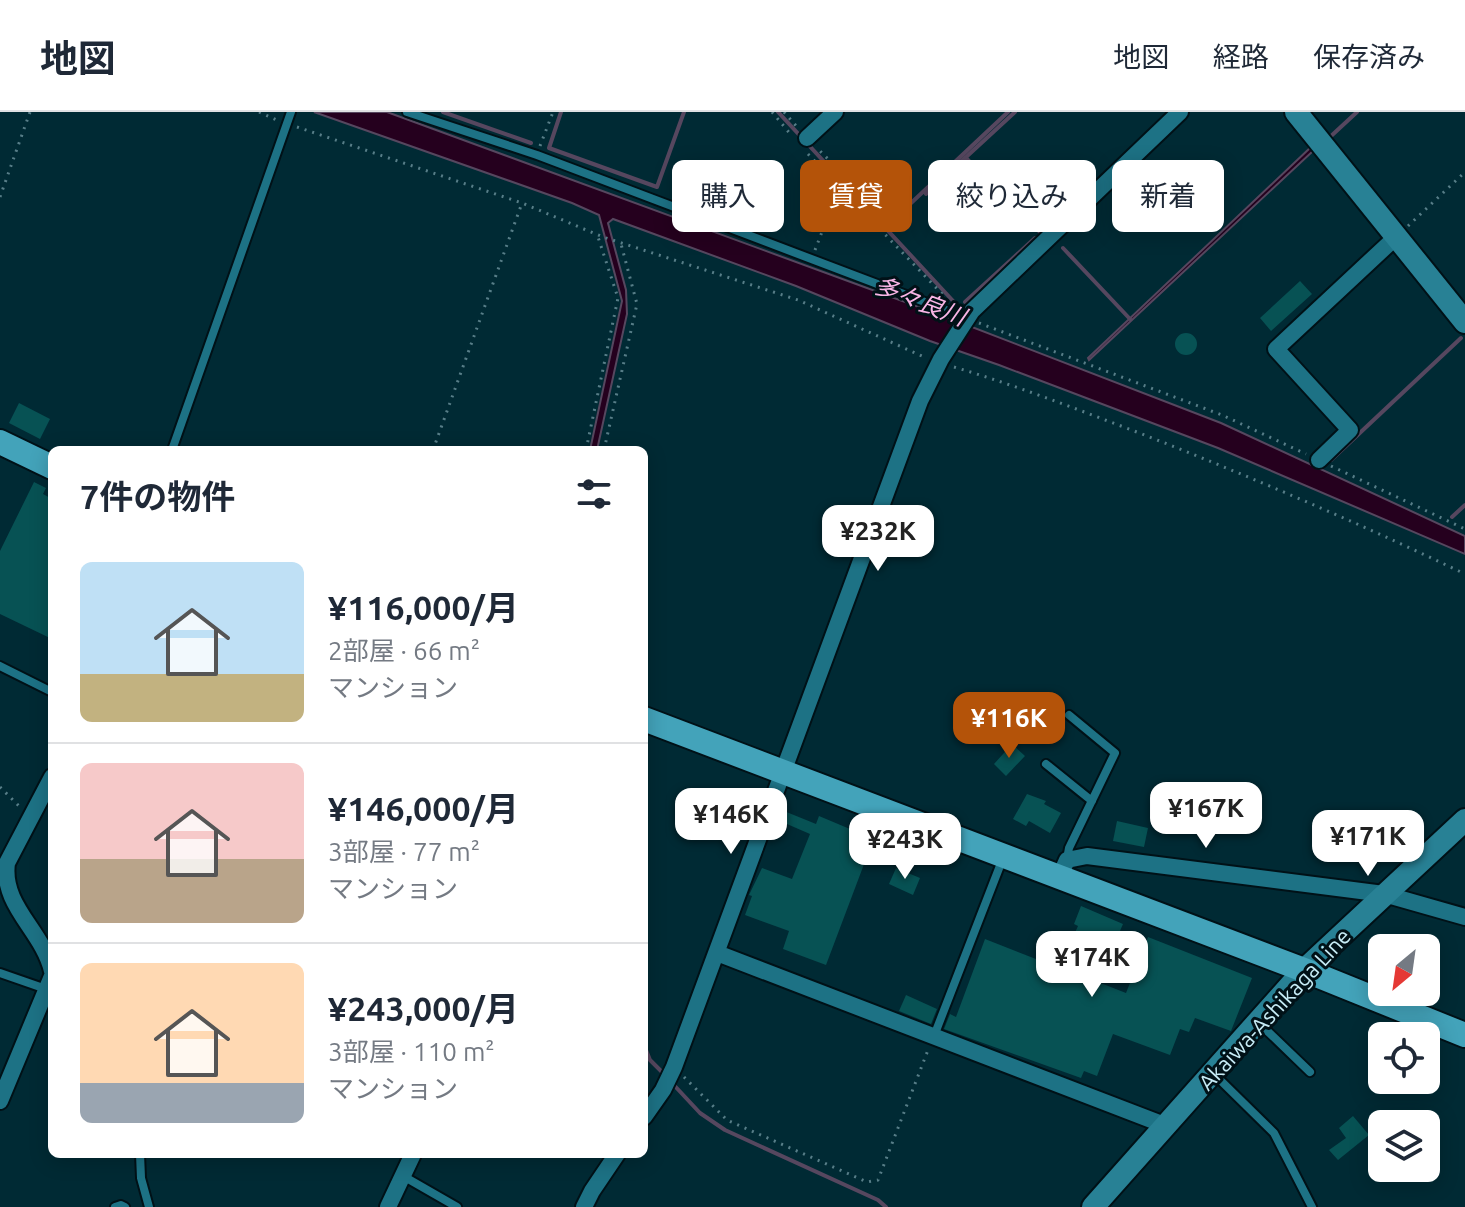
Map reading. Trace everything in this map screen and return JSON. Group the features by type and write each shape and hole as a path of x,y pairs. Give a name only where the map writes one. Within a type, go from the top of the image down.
{"highway":[{"path":"0,442 48,465"},
{"path":"648,721 1004,857 1063,869 1465,1035"}],"main road":[{"path":"1296,112 1465,322"},
{"name":"Akaiwa-Ashikaga Line","path":"1093,1207 1304,970 1465,820"}],"street":[{"path":"807,138 835,112"},
{"path":"648,1111 674,1067 920,401 940,362 966,320 999,284 1180,112"},
{"path":"1319,460 1350,430 1276,349 1396,237"},
{"path":"48,785 7,863 5,878 10,897 48,955"},
{"path":"1063,869 1087,856 1384,894 1465,917"},
{"path":"717,953 1167,1126"},
{"path":"0,1101 48,984"},
{"path":"388,1207 411,1158"},
{"path":"584,1207 614,1158"}],"lane":[{"path":"407,112 537,155 966,320"},
{"path":"173,446 289,118"},
{"path":"0,666 48,690"},
{"path":"1063,869 1069,848 1115,753 1069,715"},
{"path":"1046,764 1092,801"},
{"path":"934,1036 1004,857"},
{"path":"0,973 48,979"},
{"path":"1258,1022 1310,1072"},
{"path":"1214,1073 1274,1133 1312,1207"},
{"path":"140,1158 141,1178 149,1207"},
{"path":"403,1176 457,1207"},
{"path":"115,1207 125,1207"}],"path":[{"path":"0,197 30,112"},
{"path":"259,112 289,118 339,139 522,203 603,237 798,300 940,362 1011,384 1186,452 1382,534 1465,574"},
{"path":"537,155 553,112"},
{"path":"784,112 829,160"},
{"path":"1396,237 1465,172"},
{"path":"434,446 522,203"},
{"path":"811,261 822,232"},
{"path":"882,232 945,298 942,309"},
{"path":"587,446 618,298 596,234"},
{"path":"605,446 637,304 618,241"},
{"path":"966,320 1222,415 1465,529"},
{"path":"0,787 31,818"},
{"path":"674,1067 727,1120 867,1182 878,1180 934,1036"}],"shaded area":[{"path":"314,112 387,112 672,217 672,232 714,232 946,317 1221,423 1465,536 1465,554 1218,448 613,219 608,223 626,290 627,314 598,446 591,446 622,301 599,215"},
{"path":"1310,148 1313,151 1089,360 1088,358"}],"building":[{"path":"1300,281 1312,294 1271,331 1260,318"},
{"path":"1186,333 1194,336 1197,344 1194,352 1186,355 1178,352 1175,344 1178,336"},
{"path":"19,403 50,419 40,439 9,423"},
{"path":"34,482 46,488 43,494 48,497 48,637 0,614 0,551"},
{"path":"1012,744 1025,756 1006,776 994,764"},
{"path":"1027,794 1046,801 1044,804 1061,813 1050,833 1029,821 1026,826 1013,819"},
{"path":"784,811 816,824 819,816 869,837 874,826 887,832 877,854 869,851 826,965 783,949 789,931 745,915 752,896 749,895 762,868 792,879 810,834 780,821"},
{"path":"1117,821 1148,828 1144,847 1113,841"},
{"path":"896,868 920,878 913,895 889,884"},
{"path":"1081,906 1123,924 1098,982 1126,993 1148,937 1252,978 1231,1031 1195,1018 1189,1032 1180,1029 1170,1055 1113,1034 1097,1076 1084,1071 1081,1078 944,1029 950,1014 956,1017 985,939 1059,968 1078,926 1074,924"},
{"path":"906,995 937,1009 931,1024 899,1011"},
{"path":"1353,1116 1368,1136 1338,1160 1329,1150 1346,1138 1339,1128"}],"waterway":[{"path":"443,112 531,143"},
{"path":"561,112 549,148 657,187 684,112"},
{"name":"多々良川","path":"778,112 954,302"},
{"path":"912,202 1008,112"},
{"path":"924,191 926,194 1015,112"},
{"path":"1330,137 1357,112"},
{"path":"966,158 1041,233"},
{"name":"多々良川","path":"965,302 1035,238"},
{"path":"1063,248 1130,319"},
{"path":"1331,460 1461,338"},
{"path":"1452,517 1465,505"},
{"path":"648,1055 664,1074"},
{"path":"672,1083 700,1113 725,1130 878,1200 886,1207"}]}
